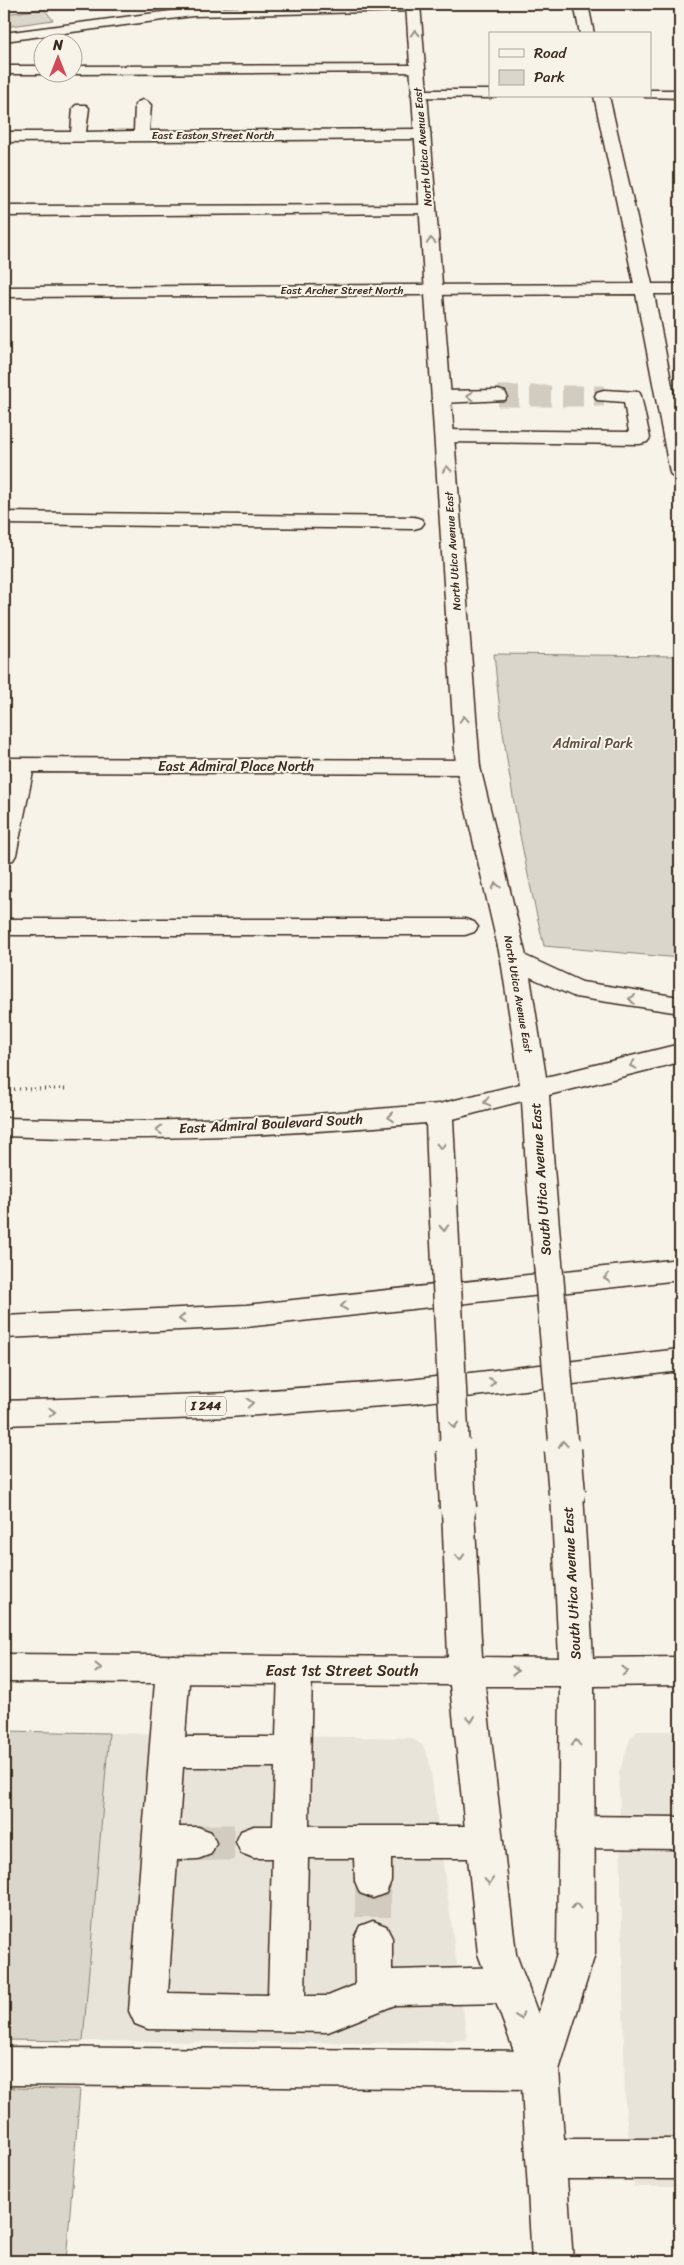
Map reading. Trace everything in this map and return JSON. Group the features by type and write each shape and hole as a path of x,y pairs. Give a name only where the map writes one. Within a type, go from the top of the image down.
{"main road":[{"path":"581,4 587,32"},
{"path":"4,37 116,20 193,12 413,5"},
{"name":"North Utica Avenue East","path":"413,5 416,69 435,290 468,768 514,960 534,1091"},
{"path":"82,70 416,69"},
{"path":"4,70 32,70"},
{"path":"418,94 489,94"},
{"path":"652,94 680,94"},
{"path":"601,98 644,290 680,473"},
{"path":"32,136 30,146 149,144 146,136 143,105"},
{"path":"78,136 81,108"},
{"name":"East Easton Street North","path":"4,136 423,134"},
{"path":"4,211 428,210"},
{"name":"East Archer Street North","path":"4,292 680,289"},
{"path":"442,396 498,396"},
{"path":"445,436 640,438 632,396 604,396"},
{"path":"4,518 414,523"},
{"path":"4,855 13,765"},
{"name":"East Admiral Place North","path":"13,765 468,768"},
{"path":"4,927 465,927"},
{"path":"514,960 575,989 680,1005"},
{"name":"East Admiral Boulevard South","path":"4,1127 145,1130 291,1125 439,1114 680,1054"},
{"name":"South Utica Avenue East","path":"534,1091 567,1493 576,1672 576,1954 540,2070"},
{"name":"South Utica Avenue East","path":"439,1114 466,1671 497,1954 540,2070 552,2261"},
{"path":"4,1327 246,1316 680,1269"},
{"name":"I 244","path":"4,1413 229,1405 409,1392 680,1360"},
{"name":"East 1st Street South","path":"4,1668 680,1671"},
{"path":"173,1669 148,2011 328,2014 394,1987 509,1985"},
{"path":"286,2013 295,1670"},
{"path":"167,1752 293,1752"},
{"path":"576,1832 680,1833"},
{"path":"254,1842 485,1842"},
{"path":"372,1842 373,1881"},
{"path":"160,1844 198,1843"},
{"path":"373,1938 374,1994"},
{"path":"4,2066 540,2070"},
{"path":"546,2159 680,2159"}],"path":[{"path":"4,1089 69,1089"}],"shaded area":[{"path":"637,1731 680,1731 680,2187 634,2187 625,2103 619,1773 630,1739"},
{"path":"109,1733 412,1738 423,1746 429,1759 467,2040 377,2043 83,2041"}],"green space":[{"path":"44,9 53,20 4,27 4,14"},
{"name":"Admiral Park","path":"494,654 680,656 680,958 544,946 514,801 502,728"},
{"path":"4,1731 109,1733 83,2041 4,2040"},
{"path":"4,2088 80,2089 66,2261 4,2261"}],"tunnel":[{"path":"498,396 604,396"},
{"path":"198,1843 254,1842"},
{"path":"373,1881 373,1938"}]}
